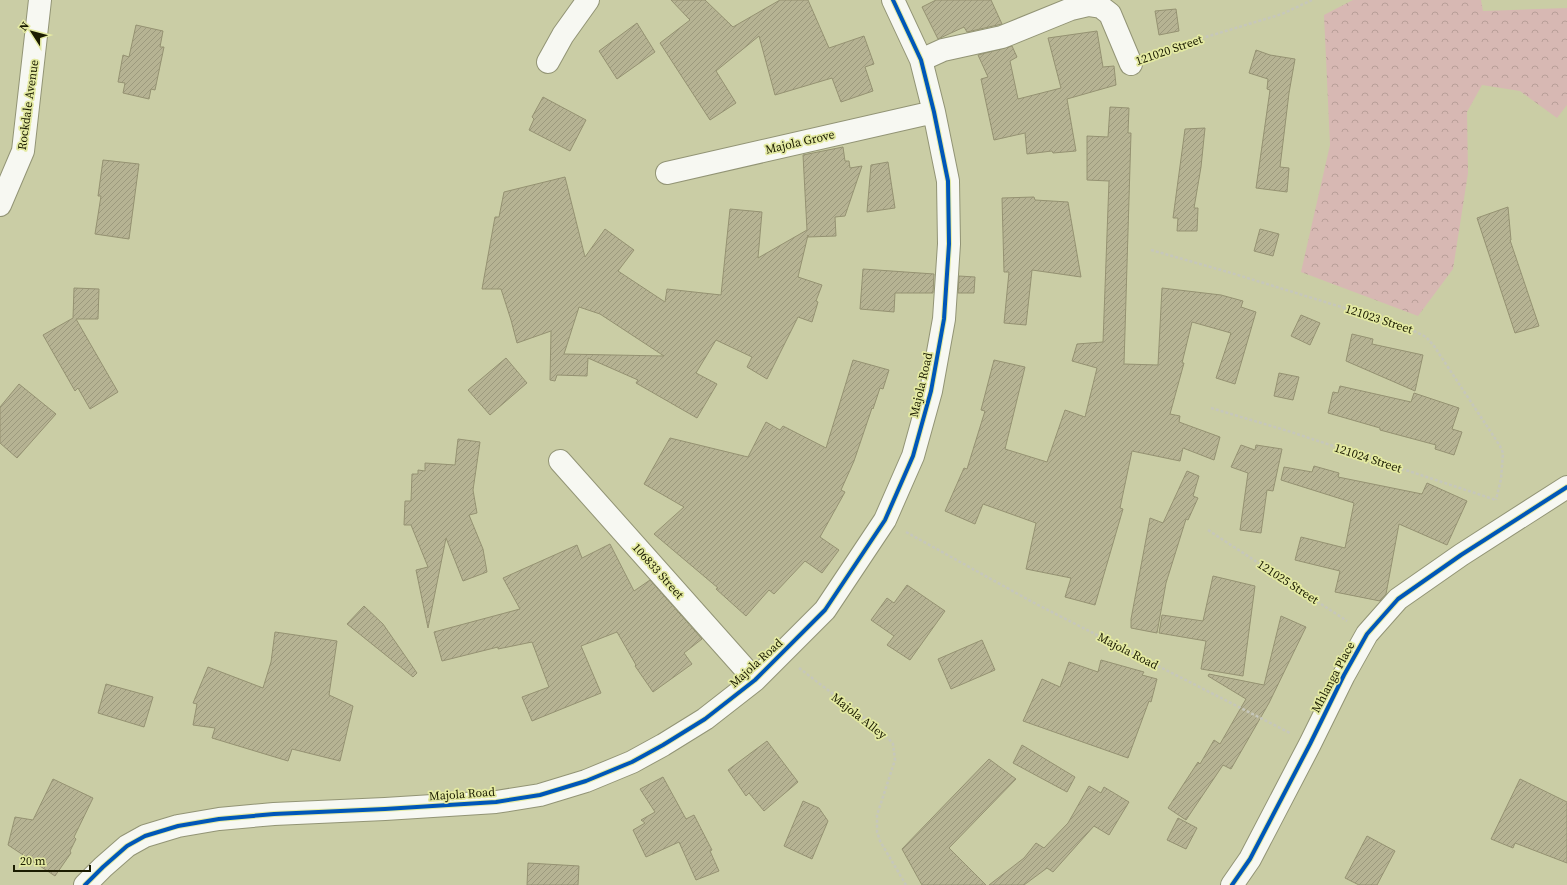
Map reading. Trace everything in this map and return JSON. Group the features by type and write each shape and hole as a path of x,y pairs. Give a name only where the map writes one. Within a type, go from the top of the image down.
{"street":[{"name":"Rockdale Avenue","path":"0,205 23,151 40,0"},
{"path":"548,62 563,35 588,0"},
{"name":"Majola Road","path":"85,885 127,846 145,836 178,826 274,814 496,802 540,795 586,781 632,762 705,719 755,680 825,610 885,520 913,456 931,391 944,319 949,244 948,181 934,112 921,60 893,0"},
{"name":"121020 Street","path":"921,60 943,50 1002,37 1071,9 1088,5 1101,7 1110,14 1130,64"},
{"name":"Majola Grove","path":"666,173 934,112"},
{"name":"106833 Street","path":"560,461 755,680"},
{"name":"Mhlanga Place","path":"1232,885 1250,859 1310,744 1344,674 1367,634 1398,599 1461,555 1567,487"}],"green space":[{"path":"1353,0 1481,0 1483,11 1567,8 1567,105 1557,118 1520,91 1482,85 1467,112 1468,173 1453,269 1418,316 1301,272 1330,145 1324,15"}],"building":[{"path":"671,0 705,0 733,27 780,0 808,0 829,48 864,36 874,64 865,67 873,91 841,102 832,78 775,95 759,36 716,71 736,103 710,120 660,43 690,20"},
{"path":"936,0 991,0 1002,24 967,32 964,27 938,39 922,7"},
{"path":"1176,9 1179,31 1159,35 1155,11"},
{"path":"637,23 655,52 617,79 599,51"},
{"path":"136,25 163,31 160,47 164,47 155,90 151,89 149,99 123,93 125,83 118,82 123,55 129,57"},
{"path":"1097,31 1103,67 1114,66 1116,85 1067,99 1076,151 1053,153 1052,151 1027,154 1025,133 994,140 981,79 988,77 978,55 1012,46 1017,57 1010,61 1018,99 1061,88 1048,38"},
{"path":"1256,50 1270,55 1295,59 1289,93 1280,167 1289,168 1287,192 1256,188 1270,90 1267,89 1268,79 1249,73"},
{"path":"543,97 586,120 570,151 529,130 534,119 532,117"},
{"path":"1110,107 1129,108 1128,133 1131,133 1124,364 1158,365 1162,288 1221,295 1243,301 1241,307 1256,312 1235,384 1216,378 1231,333 1192,322 1182,363 1184,363 1170,414 1180,416 1179,422 1220,437 1214,460 1183,448 1180,461 1132,451 1120,508 1123,509 1095,605 1065,597 1071,578 1026,569 1036,523 983,504 975,524 945,511 964,468 967,469 985,411 981,410 994,360 1025,367 1005,449 1047,462 1065,410 1085,417 1097,368 1072,361 1077,344 1103,342 1109,181 1087,180 1087,136 1108,137"},
{"path":"1205,128 1201,167 1194,208 1198,208 1197,231 1177,231 1178,218 1173,218 1185,129"},
{"path":"843,147 845,161 849,161 850,168 862,166 845,216 835,217 836,236 808,237 808,235 798,277 822,285 816,301 818,302 812,322 798,317 767,379 747,367 752,357 716,340 696,373 717,384 697,418 636,383 638,380 588,358 587,376 557,375 555,381 550,380 551,331 517,343 501,289 482,289 495,217 499,217 504,192 565,177 585,257 605,229 634,250 618,271 665,302 667,289 721,295 730,209 762,212 758,258 807,230 803,155","holes":["579,307 600,314 664,356 564,354"]},
{"path":"103,160 139,164 129,239 95,234 101,196 98,196"},
{"path":"888,162 895,208 867,212 871,165"},
{"path":"1034,197 1035,200 1068,202 1081,277 1032,270 1026,325 1004,323 1009,272 1004,272 1002,198"},
{"path":"1508,207 1510,240 1539,326 1515,333 1477,218"},
{"path":"1260,229 1279,234 1273,256 1254,251"},
{"path":"863,269 934,274 933,293 895,293 894,312 860,309"},
{"path":"959,276 975,277 974,293 958,293"},
{"path":"74,288 99,289 98,319 76,319 118,392 90,409 78,388 75,391 43,335 73,318"},
{"path":"1301,315 1320,323 1310,345 1291,336"},
{"path":"1352,334 1373,339 1372,344 1423,355 1415,391 1346,361"},
{"path":"506,358 527,383 490,415 468,390"},
{"path":"853,360 889,370 883,389 880,388 873,409 872,408 854,461 841,490 845,492 820,537 839,550 822,573 805,561 774,594 769,590 746,616 716,589 718,588 654,534 684,507 644,484 670,438 748,457 766,422 780,430 783,426 826,448"},
{"path":"1279,373 1299,377 1293,400 1274,396"},
{"path":"19,384 56,414 17,458 0,443 0,407"},
{"path":"1340,386 1411,402 1414,393 1459,408 1452,429 1462,432 1454,455 1435,449 1436,445 1380,430 1380,428 1328,413 1333,392 1338,393"},
{"path":"458,439 480,442 473,490 477,513 469,515 483,549 487,572 463,581 446,538 428,628 416,570 428,567 411,525 404,525 405,501 411,501 412,474 418,474 418,470 425,471 425,463 455,465"},
{"path":"1241,445 1255,450 1256,445 1282,449 1273,491 1267,490 1261,533 1240,530 1248,473 1231,467"},
{"path":"1314,466 1339,473 1338,477 1422,494 1427,483 1467,501 1447,545 1399,524 1386,594 1380,601 1335,592 1340,571 1295,560 1301,537 1345,548 1354,503 1281,480 1284,467 1312,472"},
{"path":"1187,471 1199,476 1193,496 1198,498 1188,520 1186,519 1166,583 1157,633 1131,628 1131,619 1150,518 1163,523"},
{"path":"610,544 634,591 650,580 702,639 684,653 692,664 653,692 635,666 636,665 617,632 581,646 601,693 532,721 522,697 549,687 532,642 498,649 498,647 442,661 434,632 520,609 503,578 577,545 582,558"},
{"path":"1213,576 1255,586 1243,676 1201,669 1206,641 1159,633 1162,615 1203,621"},
{"path":"907,585 945,611 910,660 887,645 894,636 871,620 887,598 894,603"},
{"path":"364,606 383,624 417,673 413,677 347,624"},
{"path":"1281,616 1306,627 1269,703 1231,769 1223,765 1186,820 1168,808 1198,762 1200,764 1214,740 1220,744 1246,699 1208,676 1209,674 1264,685"},
{"path":"275,632 337,641 329,695 353,706 340,761 292,749 288,761 212,738 215,728 193,725 197,704 193,703 208,667 263,688 271,662"},
{"path":"982,640 995,670 951,689 938,659"},
{"path":"1101,660 1144,672 1142,675 1157,679 1151,702 1149,701 1128,758 1023,721 1042,679 1060,687 1069,662 1098,672"},
{"path":"106,684 153,697 144,727 98,713"},
{"path":"767,741 798,782 764,811 749,793 746,796 728,770"},
{"path":"1022,745 1075,777 1067,792 1013,763"},
{"path":"989,759 1016,779 949,848 986,885 922,885 902,849"},
{"path":"663,777 686,819 694,815 712,850 710,851 719,871 696,880 679,842 646,857 633,830 645,823 641,820 655,812 640,789"},
{"path":"53,779 93,798 74,837 76,839 70,851 71,853 55,876 8,845 15,817 33,820"},
{"path":"1520,779 1567,802 1567,863 1515,843 1513,848 1491,839"},
{"path":"1089,786 1101,793 1104,787 1129,802 1109,835 1094,826 1053,872 1047,868 1024,885 989,885 1024,858 1036,843 1044,848 1068,823"},
{"path":"803,801 819,808 828,821 812,859 784,846"},
{"path":"1178,818 1197,828 1186,849 1167,840"},
{"path":"1367,836 1395,851 1377,885 1359,885 1345,878"},
{"path":"528,863 579,866 578,885 527,885"}],"cycle path":[{"path":"85,885 127,846 145,836 178,826 219,819 274,814 496,802 540,795 586,781 632,762 705,719 755,680 825,610 885,520 913,456 931,391 944,319 949,244 948,181 934,112 921,60 893,0"},
{"path":"1232,885 1250,859 1344,675 1367,634 1398,599 1461,555 1567,487"}]}
